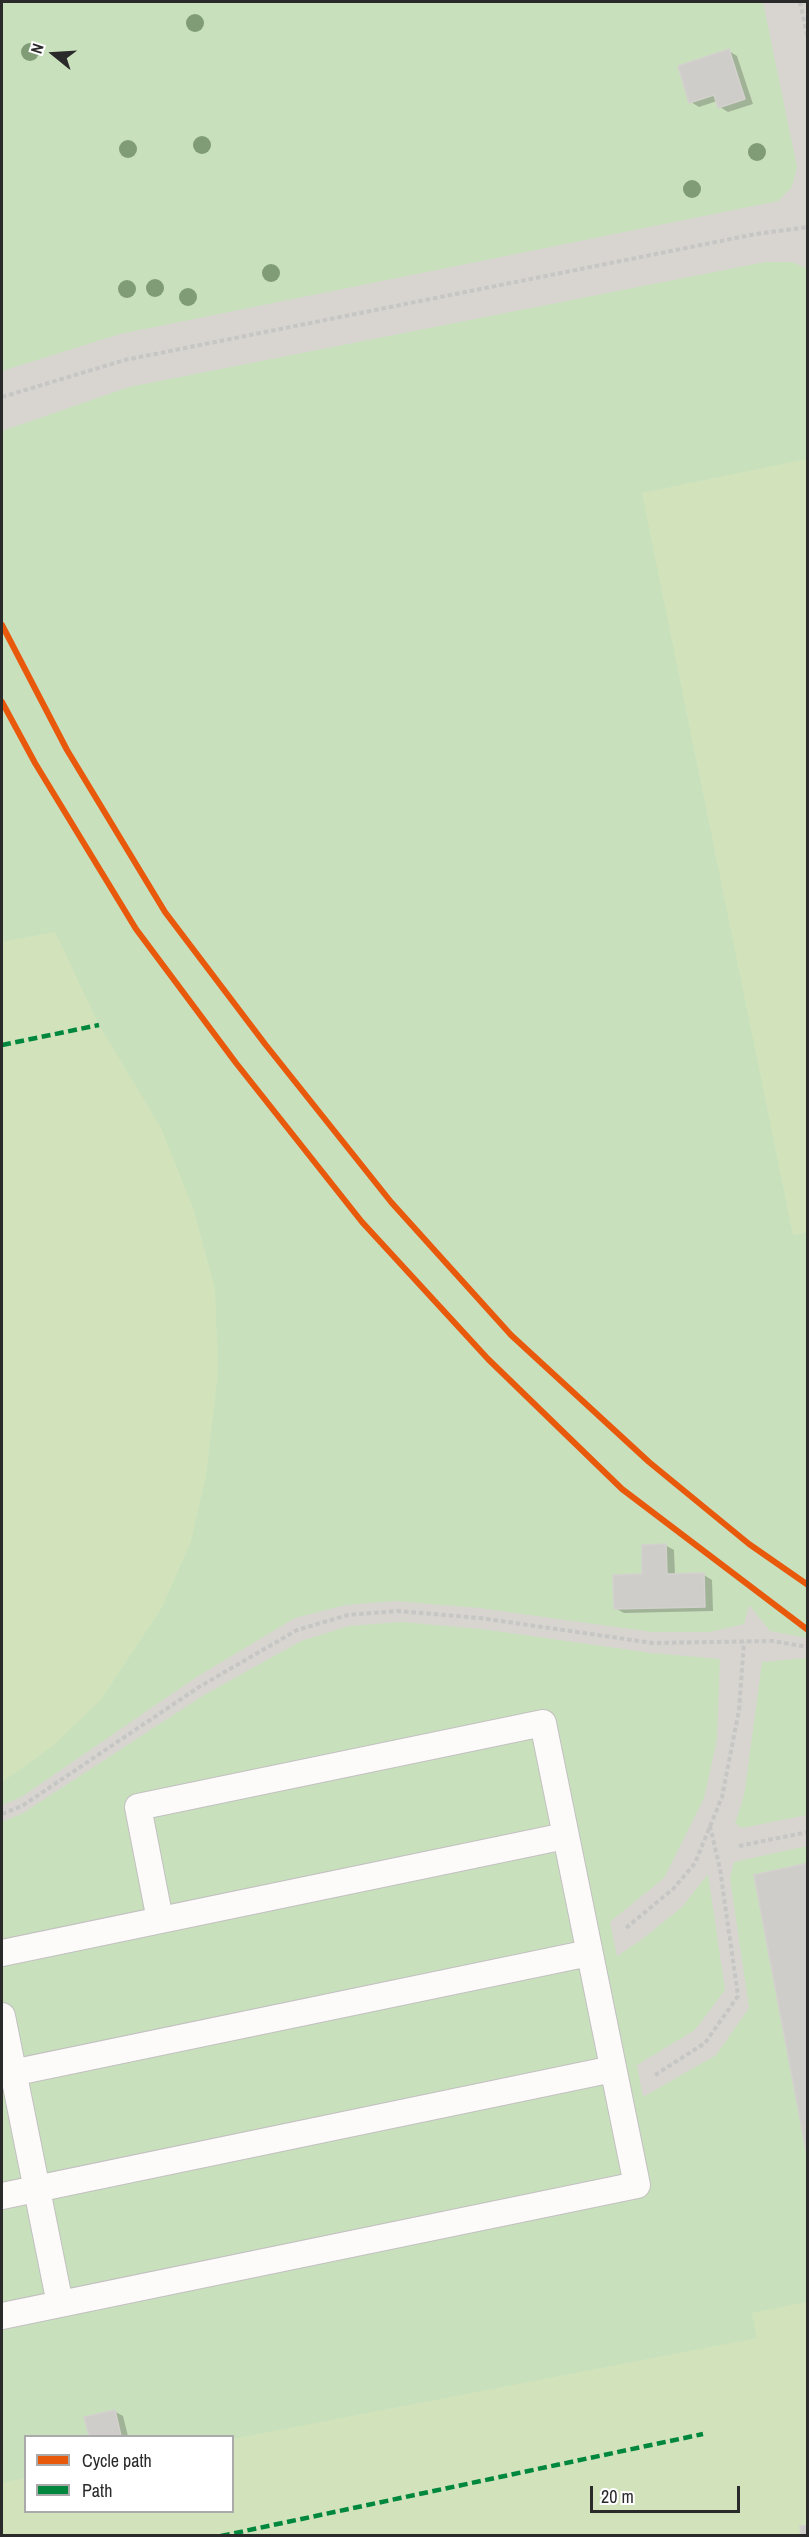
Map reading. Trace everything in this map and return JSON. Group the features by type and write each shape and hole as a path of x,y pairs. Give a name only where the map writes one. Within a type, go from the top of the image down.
{"lane":[{"path":"2,2316 637,2185 543,1723 138,1807 160,1920"},
{"path":"2,1953 565,1836"},
{"path":"7,2074 589,1953"},
{"path":"2,2016 7,2074 36,2188 60,2304"},
{"path":"2,2196 613,2069"}],"path":[{"path":"800,2 807,40"},
{"path":"2,397 125,360 744,237 807,227"},
{"path":"2,1814 22,1806 199,1687 297,1630 348,1615 397,1611 480,1618 653,1643 772,1641 807,1647"},
{"path":"621,1931 674,1888 695,1863 722,1797 739,1710 744,1642"},
{"path":"650,2078 705,2043 738,1996 720,1869 710,1825"},
{"path":"740,1846 807,1832"}],"green space":[{"path":"2,2 807,2 807,2535 2,2535"},
{"path":"807,459 808,1232 793,1235 642,493"},
{"path":"55,932 99,1025 161,1128 193,1208 215,1289 218,1372 206,1476 191,1541 161,1609 102,1698 54,1745 2,1782 2,942"},
{"path":"807,2302 807,2535 2,2535 2,2483 24,2478 24,2513 234,2513 234,2439 757,2338 752,2313"}],"shaded area":[{"path":"763,2 807,2 807,268 792,262 765,262 129,387 2,431 2,371 120,334 778,201 792,187 797,167"},
{"path":"394,1601 479,1608 652,1632 710,1632 744,1624 749,1605 770,1631 807,1638 807,1658 762,1662 744,1796 735,1823 742,1828 807,1815 807,1846 734,1862 730,1878 749,2008 716,2055 643,2097 637,2065 695,2030 725,1990 708,1874 682,1907 617,1956 610,1922 664,1878 704,1798 717,1740 720,1659 652,1653 481,1629 401,1622 349,1626 301,1641 204,1695 23,1813 2,1822 2,1805 20,1798 195,1678 295,1618 346,1605"}],"building":[{"path":"729,49 745,99 718,108 714,95 689,103 678,66"},
{"path":"666,1544 667,1574 704,1573 705,1607 614,1609 613,1575 642,1574 642,1545"},
{"path":"808,1863 808,2161 754,1875"},
{"path":"115,2410 121,2435 89,2435 84,2417"},
{"path":"808,2525 808,2536 801,2536 800,2526"}],"marked path":[{"path":"2,1045 99,1025"},
{"path":"221,2536 703,2434"}],"cycle path":[{"path":"2,625 67,750 165,912 265,1044 391,1202 511,1335 649,1462 749,1544 808,1585"},
{"path":"2,702 35,763 136,929 236,1063 362,1222 488,1359 622,1489 808,1630"}]}
